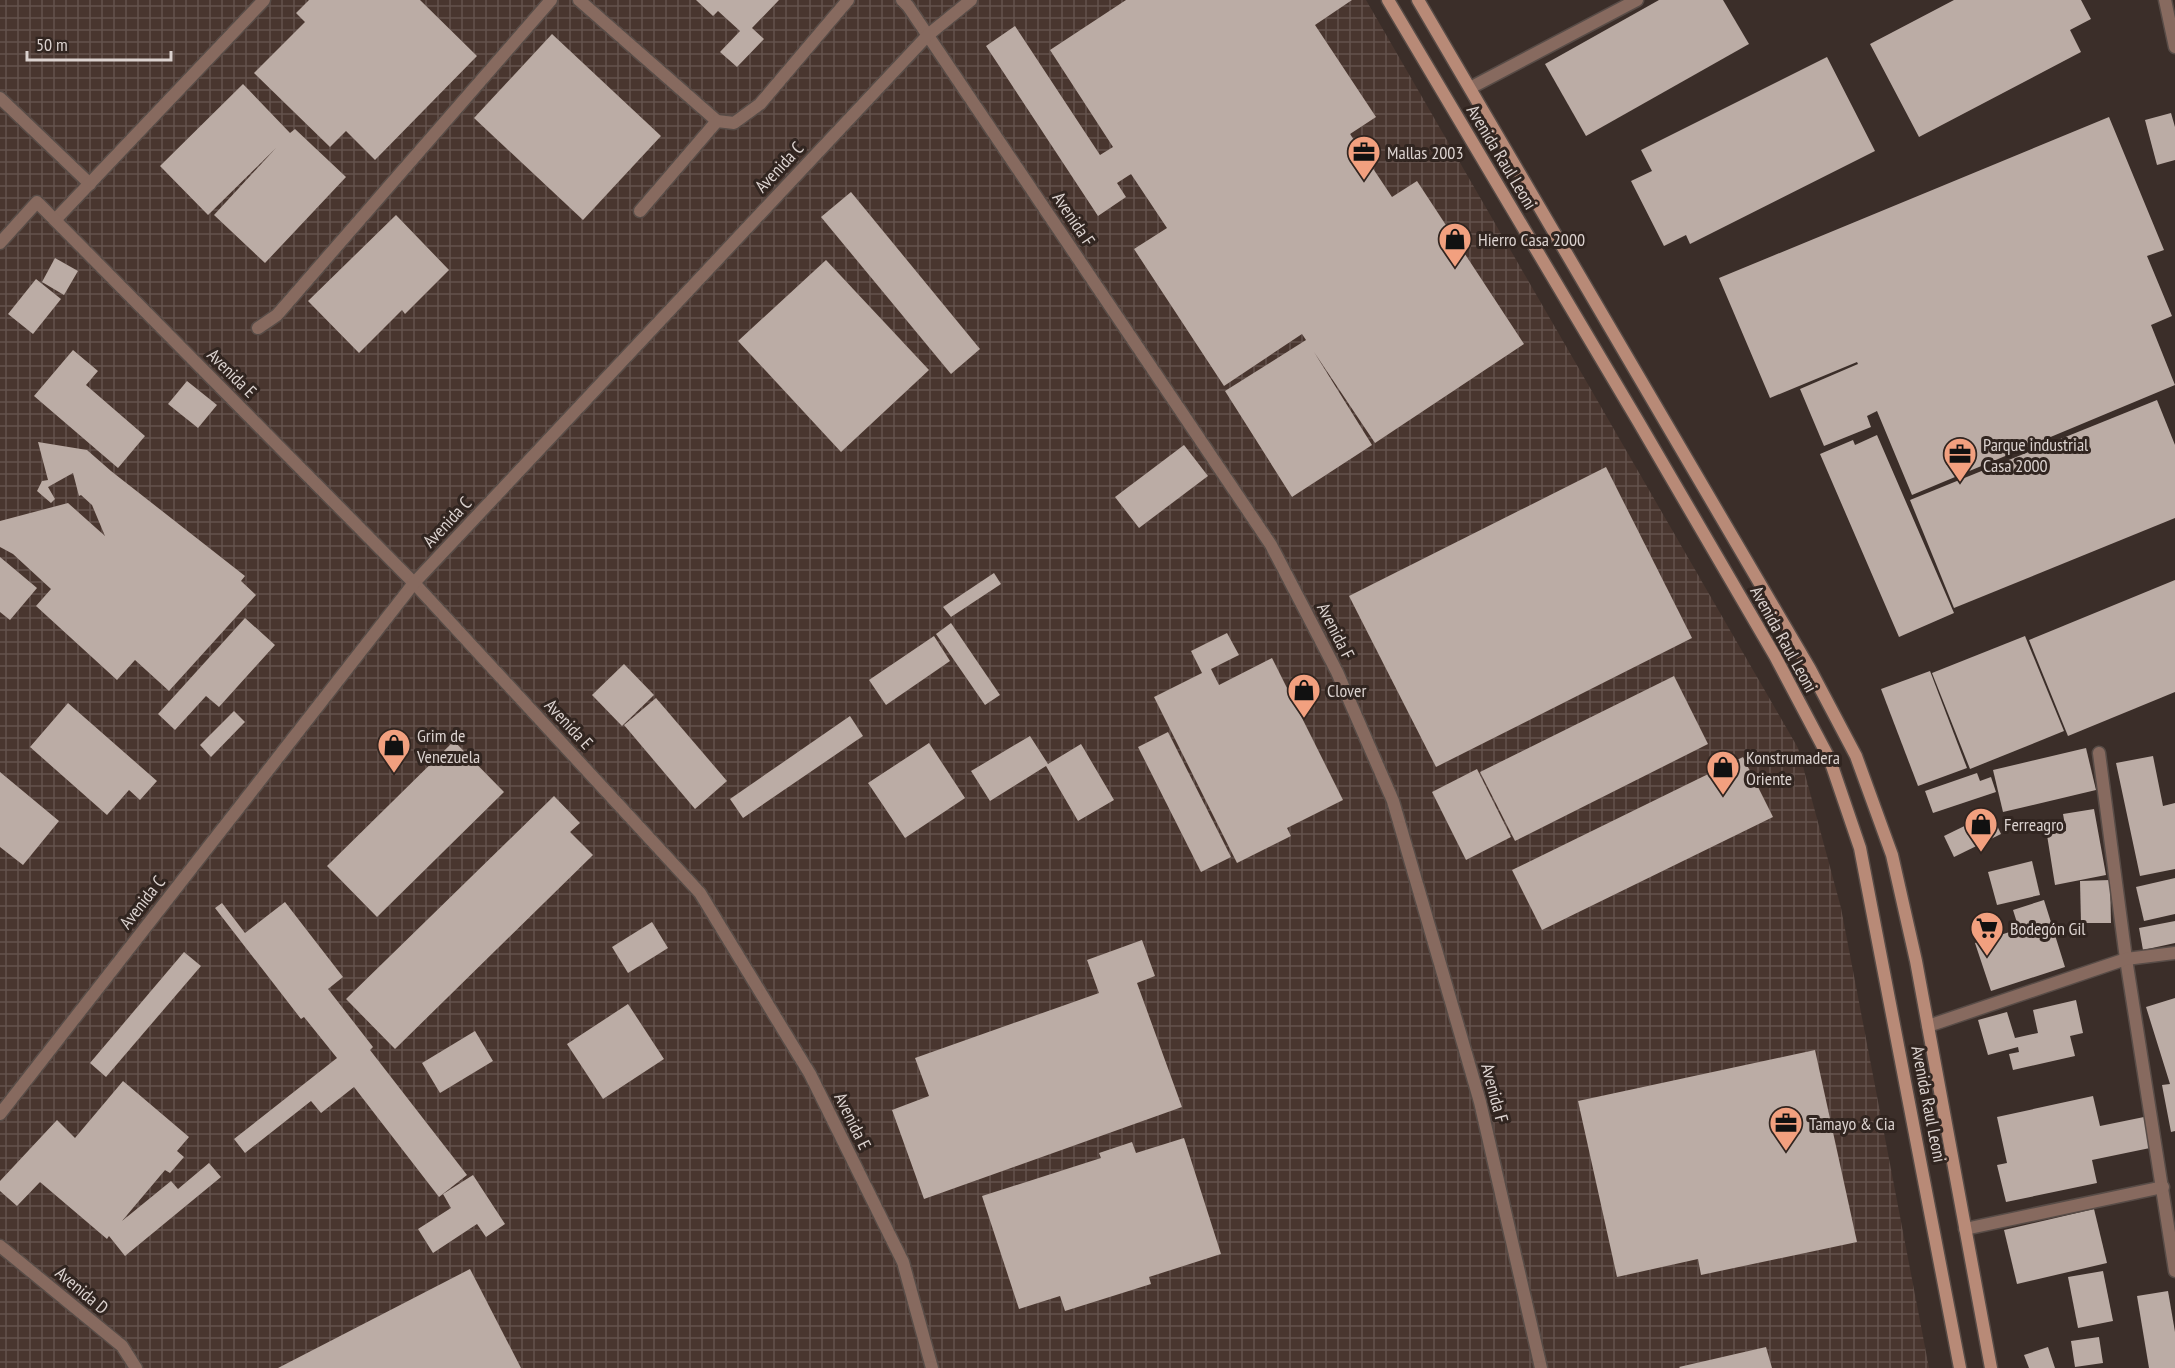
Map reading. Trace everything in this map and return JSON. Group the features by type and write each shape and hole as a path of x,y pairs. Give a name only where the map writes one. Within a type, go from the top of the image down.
{"main road":[{"name":"Avenida Raul Leoni","path":"1388,0 1638,420 1775,656 1830,760 1860,848 1960,1368"},
{"name":"Avenida Raul Leoni","path":"1418,0 1810,669 1856,756 1892,855 1928,1026 1990,1368"}],"street":[{"path":"55,220 264,0"},
{"path":"258,328 277,315 551,0"},
{"path":"579,0 717,121 734,123 760,104 848,0"},
{"name":"Avenida F","path":"902,0 928,35 1271,545 1336,672 1394,801 1480,1102 1541,1368"},
{"name":"Avenida C","path":"0,1114 414,583 928,35 971,0"},
{"path":"1470,88 1636,0"},
{"path":"2165,0 2175,47"},
{"path":"0,98 90,184"},
{"path":"640,211 717,121"},
{"name":"Avenida E","path":"0,243 37,202 414,583 700,893 810,1074 903,1262 932,1368"},
{"path":"2099,753 2126,959 2175,1271"},
{"path":"1928,1026 2126,959 2175,953"},
{"path":"1965,1229 2163,1187"},
{"name":"Avenida D","path":"0,1246 122,1346 136,1368"}],"shaded area":[{"path":"0,0 1366,0 1798,748 1841,908 1929,1368 0,1368"}],"building":[{"path":"309,0 420,0 477,56 375,160 346,131 330,147 254,73 305,22 296,13"},
{"path":"696,0 779,0 752,28 764,39 737,67 720,52 740,31 718,11 713,16"},
{"path":"1126,0 1352,0 1315,25 1376,117 1350,134 1392,197 1417,181 1524,344 1375,443 1314,352 1372,445 1292,497 1225,391 1306,340 1302,334 1224,386 1134,249 1167,228 1131,174 1117,183 1126,197 1098,216 986,46 1015,26 1100,155 1113,147 1050,50"},
{"path":"1659,0 1723,0 1749,44 1586,136 1545,64"},
{"path":"1954,0 2081,0 2091,19 2070,30 2081,52 1919,137 1870,44"},
{"path":"552,34 661,136 583,220 474,118"},
{"path":"1827,57 1875,151 1690,244 1686,235 1664,246 1631,181 1652,171 1641,150"},
{"path":"243,84 290,133 295,129 346,177 265,263 214,215 276,148 208,215 160,166"},
{"path":"2171,113 2175,127 2175,160 2157,165 2145,120"},
{"path":"2109,117 2164,250 2147,256 2172,316 2151,325 2175,385 1912,495 1877,411 1867,416 1871,427 1824,446 1800,389 1858,364 1857,362 1770,398 1719,278"},
{"path":"851,192 980,349 951,374 821,217"},
{"path":"396,215 449,270 405,314 402,310 359,353 308,301"},
{"path":"55,258 78,271 64,295 42,282"},
{"path":"826,260 929,370 841,452 738,341"},
{"path":"36,279 61,299 33,334 8,314"},
{"path":"73,350 98,371 86,385 145,436 118,468 34,396"},
{"path":"187,381 217,405 198,428 168,404"},
{"path":"2157,400 2175,445 2175,518 1954,608 1910,500"},
{"path":"1877,435 1954,613 1899,637 1820,454 1853,440 1855,445"},
{"path":"38,442 87,450 245,576 241,581 256,595 169,691 135,660 117,680 36,606 51,589 13,554 0,547 0,521 68,503 105,536 92,505 81,495 79,496 73,473 48,487 55,499 51,503 37,491 42,481 48,480"},
{"path":"1184,445 1208,476 1139,528 1115,497"},
{"path":"1606,467 1692,638 1436,767 1349,596"},
{"path":"0,557 37,588 10,620 0,612"},
{"path":"994,573 1001,584 951,617 943,607"},
{"path":"2175,580 2175,692 2068,736 2029,640"},
{"path":"245,618 275,645 219,707 206,696 175,730 158,714"},
{"path":"951,623 1000,695 985,705 936,634"},
{"path":"1227,633 1239,655 1211,669 1219,685 1272,658 1343,800 1287,828 1291,836 1237,863 1154,697 1202,673 1191,651"},
{"path":"934,636 950,661 886,705 869,680"},
{"path":"2025,636 2064,731 1970,769 1932,673"},
{"path":"624,664 654,695 622,726 592,695"},
{"path":"1930,671 1967,768 1918,786 1881,689"},
{"path":"1674,676 1708,744 1515,841 1480,772"},
{"path":"656,698 727,781 695,809 624,725"},
{"path":"68,703 157,781 140,800 129,790 107,815 30,747"},
{"path":"234,711 245,722 211,757 200,745"},
{"path":"850,716 863,736 743,818 730,799"},
{"path":"1168,732 1231,857 1201,872 1138,747"},
{"path":"1030,736 1048,764 1081,744 1114,800 1078,821 1046,766 990,801 971,771"},
{"path":"454,741 504,792 377,917 327,866"},
{"path":"929,743 965,798 905,838 868,783"},
{"path":"2086,748 2096,790 2003,812 1993,770"},
{"path":"2153,756 2163,806 2175,803 2175,869 2140,876 2116,763"},
{"path":"1743,757 1773,817 1542,930 1512,870"},
{"path":"1477,769 1511,837 1466,860 1432,792"},
{"path":"0,772 59,821 23,865 0,847"},
{"path":"1977,773 1980,781 1991,777 1996,792 1933,813 1925,791"},
{"path":"554,796 580,823 570,832 593,855 395,1049 346,999"},
{"path":"2094,809 2106,875 2055,885 2047,835 2066,831 2063,814"},
{"path":"1991,813 2001,834 1954,857 1944,836"},
{"path":"2032,861 2040,895 1997,905 1988,872"},
{"path":"2175,878 2175,914 2144,921 2136,887"},
{"path":"2110,880 2111,923 2081,923 2080,881"},
{"path":"2044,900 2065,967 1991,991 1975,943 2019,929 2013,910"},
{"path":"285,902 343,977 328,989 373,1047 370,1050 467,1175 439,1197 354,1087 321,1113 311,1101 245,1153 234,1139 337,1058 304,1017 301,1019 215,908 222,903 245,933"},
{"path":"2175,921 2175,943 2143,950 2139,928"},
{"path":"652,922 668,948 628,973 612,947"},
{"path":"1142,940 1155,976 1137,983 1182,1107 924,1199 892,1110 929,1096 915,1058 1099,993 1087,960"},
{"path":"184,952 201,966 106,1077 90,1063"},
{"path":"2175,998 2175,1131 2171,1132 2162,1085 2170,1084 2146,1007"},
{"path":"2076,1000 2083,1033 2070,1036 2075,1056 2013,1070 2009,1054 2019,1052 2018,1047 1988,1055 1978,1020 2007,1012 2015,1038 2038,1033 2033,1010"},
{"path":"628,1004 664,1059 603,1099 567,1044"},
{"path":"475,1031 493,1061 440,1093 422,1063"},
{"path":"1815,1050 1857,1242 1701,1275 1698,1259 1617,1277 1578,1101"},
{"path":"123,1081 189,1137 177,1151 184,1157 170,1173 165,1170 122,1221 171,1181 178,1189 209,1163 221,1177 125,1256 109,1236 107,1239 40,1182 17,1206 0,1191 0,1181 57,1120 75,1138"},
{"path":"2093,1096 2100,1126 2144,1117 2150,1148 2092,1160 2097,1183 2006,1202 1997,1165 2007,1163 1997,1117"},
{"path":"1184,1138 1221,1254 1149,1277 1151,1284 1065,1311 1060,1296 1019,1309 982,1196 1101,1158 1099,1153 1132,1142 1136,1153"},
{"path":"473,1175 505,1224 486,1237 477,1224 433,1253 418,1229 451,1208 443,1194"},
{"path":"2094,1209 2107,1263 2017,1284 2004,1230"},
{"path":"470,1269 521,1368 278,1368"},
{"path":"2103,1271 2113,1321 2078,1328 2068,1277"},
{"path":"2168,1291 2175,1332 2175,1368 2149,1368 2137,1296"},
{"path":"2099,1337 2103,1363 2075,1367 2071,1341"},
{"path":"1766,1347 1772,1368 1679,1367"},
{"path":"2048,1347 2055,1368 2029,1368 2024,1355"}],"place":[{"name":"Mallas 2003","path":"1364,181"},
{"name":"Hierro Casa 2000","path":"1455,268"},
{"name":"Parque industrial Casa 2000","path":"1960,483"},
{"name":"Clover","path":"1304,719"},
{"name":"Grim de Venezuela","path":"394,774"},
{"name":"Konstrumadera Oriente","path":"1723,796"},
{"name":"Ferreagro","path":"1981,853"},
{"name":"Bodegón Gil","path":"1987,957"},
{"name":"Tamayo & Cia","path":"1786,1152"}]}
